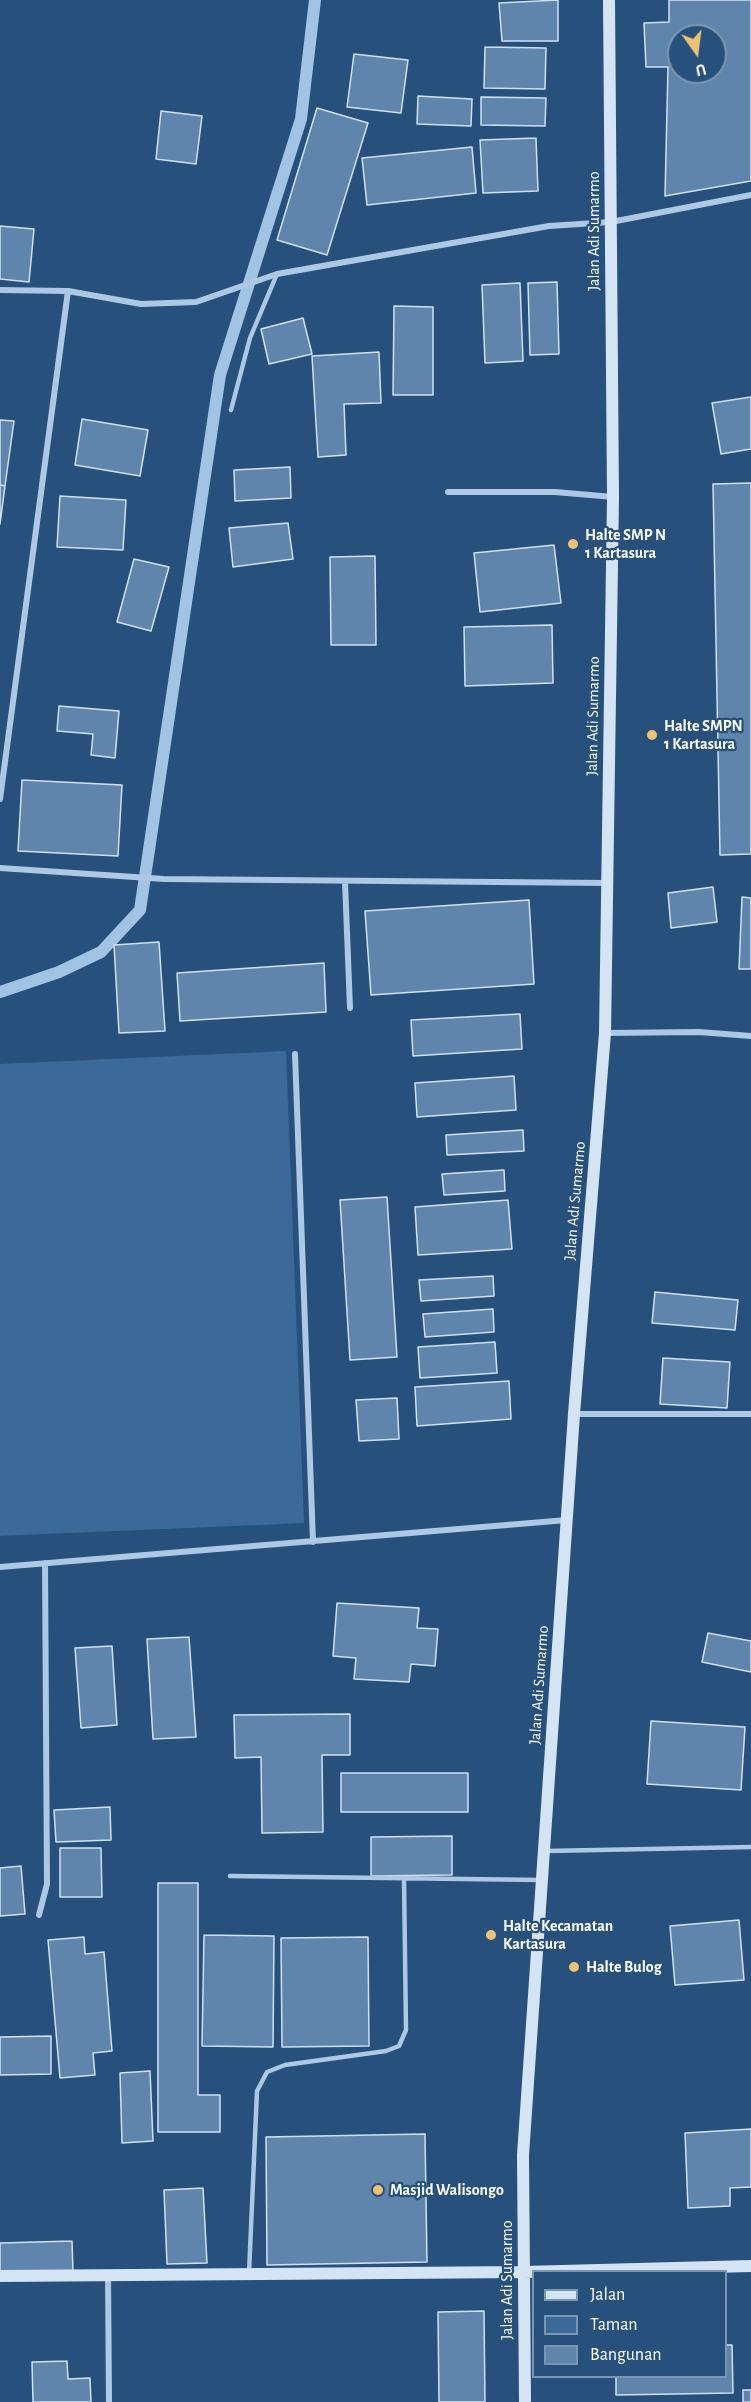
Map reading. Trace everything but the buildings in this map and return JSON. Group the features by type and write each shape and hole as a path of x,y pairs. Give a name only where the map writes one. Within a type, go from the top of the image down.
{"main road":[{"name":"Jalan Adi Sumarmo","path":"525,2402 523,2155 574,1414 605,1033 613,497 609,0"},
{"path":"600,2270 751,2266"},
{"path":"0,2276 532,2272"}],"street":[{"path":"0,290 68,291 141,304 196,302 277,274 549,226 611,222 751,195"},
{"path":"0,799 68,291"},
{"path":"448,492 555,492 613,497"},
{"path":"0,868 164,879 607,883"},
{"path":"345,882 350,1008"},
{"path":"605,1033 699,1032 751,1036"},
{"path":"295,1054 313,1542"},
{"path":"574,1414 751,1414"},
{"path":"0,1567 567,1520"},
{"path":"39,1915 47,1884 45,1563"},
{"path":"108,2275 109,2402"}],"lane":[{"path":"231,410 250,338 277,274"},
{"path":"543,1851 751,1847"},
{"path":"230,1876 541,1880"},
{"path":"249,2273 257,2091 267,2072 285,2065 386,2051 399,2046 406,2030 404,1879"}],"green space":[{"path":"286,1051 304,1523 0,1536 0,1064"}],"waterway":[{"path":"0,992 59,972 101,952 140,910 220,375 301,119 315,0"}],"place":[{"name":"Halte SMP N 1 Kartasura","path":"573,544"},
{"name":"Halte SMPN 1 Kartasura","path":"652,735"},
{"name":"Halte Kecamatan Kartasura","path":"491,1935"},
{"name":"Halte Bulog","path":"574,1967"},
{"name":"Masjid Walisongo","path":"378,2190"}]}
